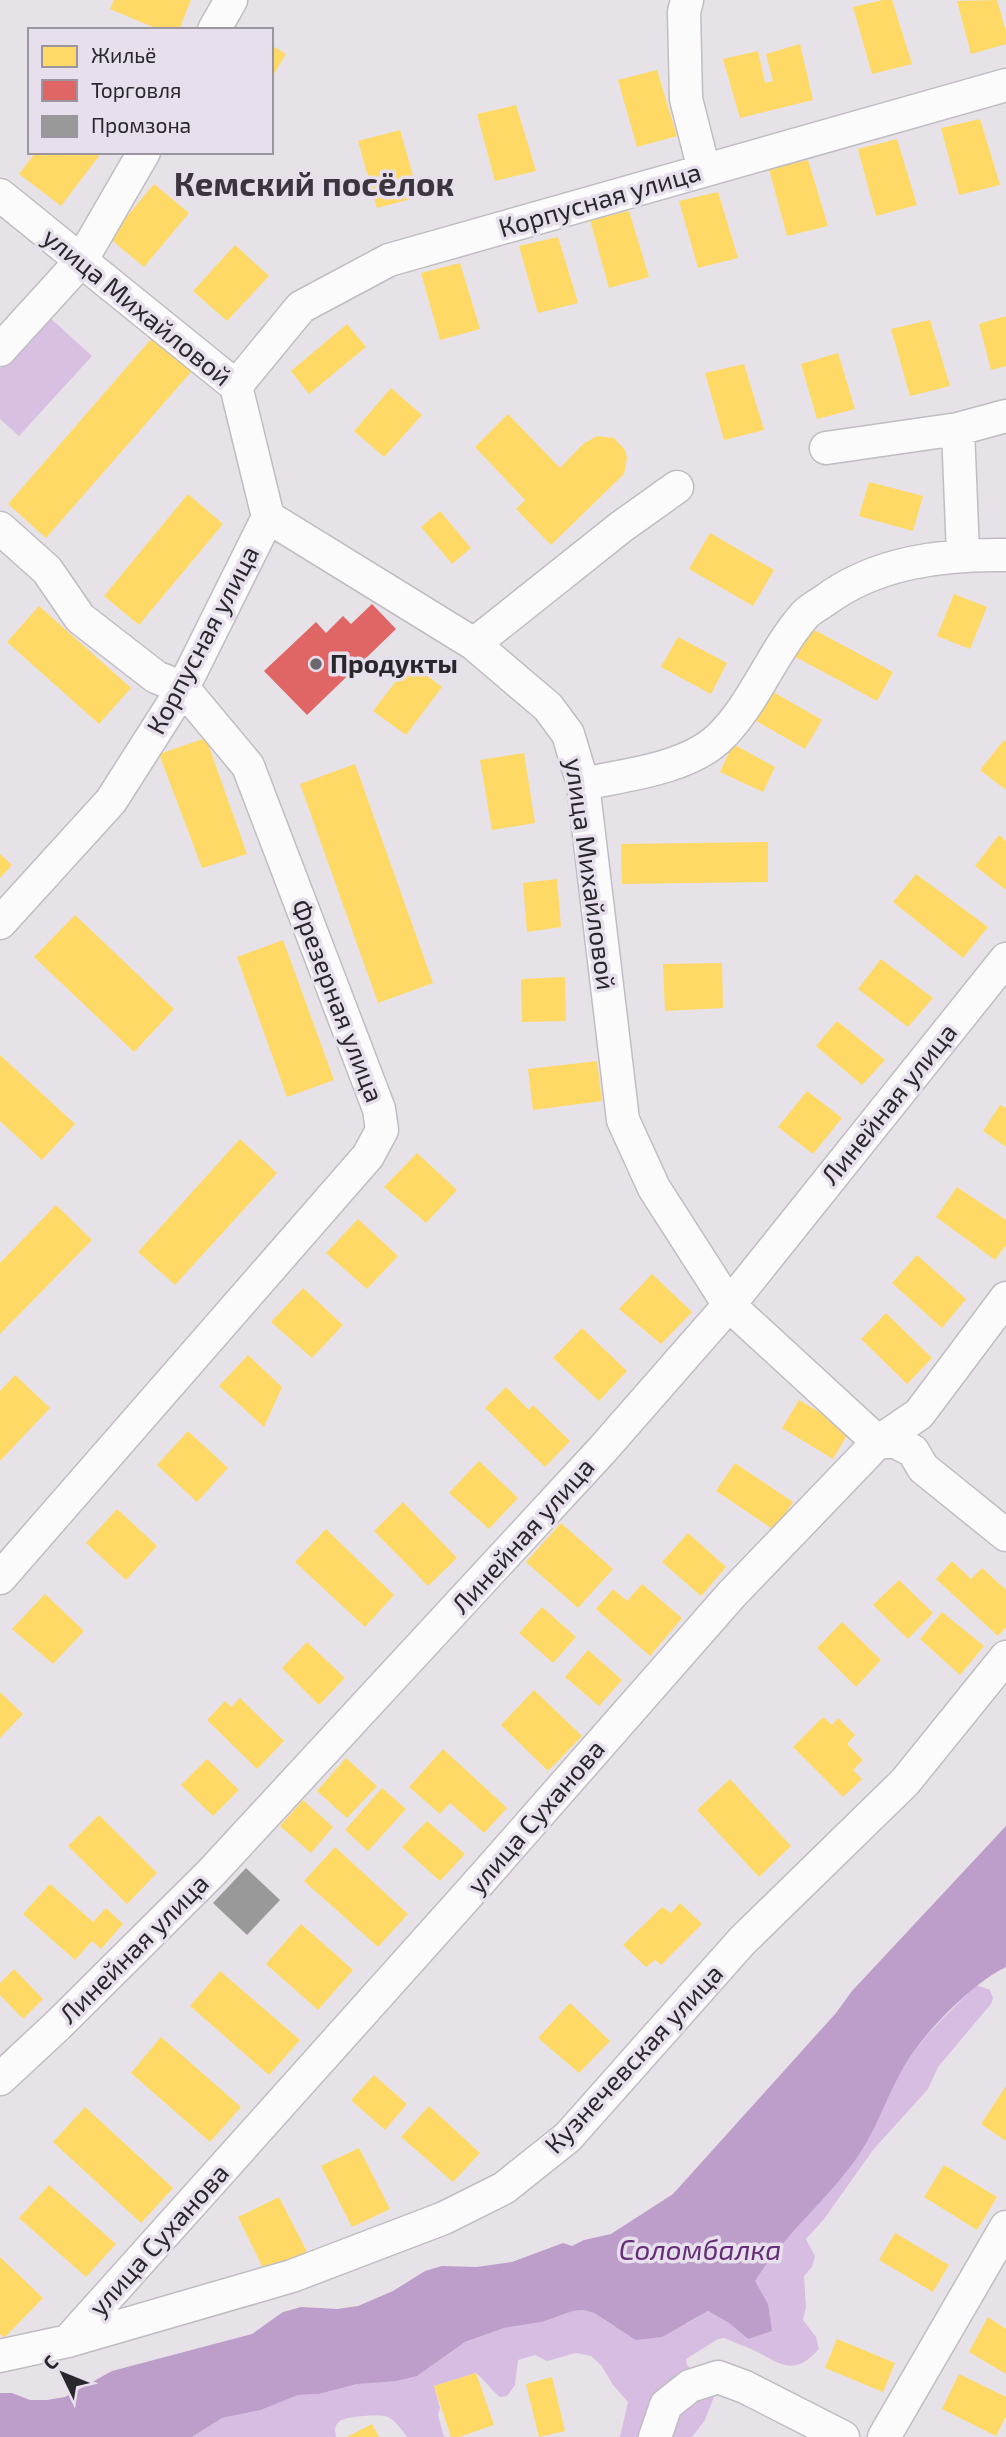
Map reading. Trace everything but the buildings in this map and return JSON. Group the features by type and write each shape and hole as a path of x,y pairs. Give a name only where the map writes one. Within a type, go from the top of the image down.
{"street":[{"path":"215,28 231,0"},
{"path":"687,0 684,12 686,99 704,170"},
{"name":"Корпусная улица","path":"236,386 300,307 389,260 1006,85"},
{"path":"0,350 81,261 143,154"},
{"name":"улица Михайловой","path":"0,195 236,386 268,517 474,644 548,707 568,734 583,784 623,1120 654,1188 729,1305 878,1442 896,1442 913,1451 923,1468 1006,1535"},
{"path":"825,448 958,429 1006,416"},
{"path":"958,429 962,554"},
{"path":"474,644 621,527 677,487"},
{"name":"Корпусная улица","path":"0,923 111,801 183,688 268,517"},
{"name":"Фрезерная улица","path":"0,528 47,570 80,618 156,677 183,688 248,766 379,1109 382,1130 368,1156 0,1578"},
{"path":"583,784 678,762 717,740 737,716 804,615 841,588 891,567 962,554 1006,555"},
{"name":"Линейная улица","path":"0,2079 211,1873 603,1448 729,1305 1006,959"},
{"name":"улица Суханова","path":"68,2341 481,1881 732,1594 878,1442 919,1414 1006,1298"},
{"name":"Кузнечевская улица","path":"0,2356 68,2341 292,2276 444,2218 504,2188 568,2137 742,1941 905,1782 1006,1657"},
{"path":"884,2437 1006,2227"},
{"path":"654,2437 666,2405 690,2386 718,2376 843,2437"}],"shaded area":[{"path":"48,316 92,356 19,436 0,419 0,369"},
{"path":"976,1985 990,1990 993,1998 991,2004 938,2067 928,2089 873,2150 824,2219 806,2239 815,2256 812,2267 804,2276 806,2307 803,2320 816,2337 819,2349 810,2358 793,2366 778,2363 725,2338 718,2339 686,2359 687,2365 715,2394 705,2420 692,2437 620,2437 628,2402 601,2365 591,2356 576,2353 547,2361 535,2355 518,2360 515,2385 507,2396 500,2397 476,2373 434,2386 444,2437 407,2437 391,2419 378,2416 342,2420 337,2424 336,2437 192,2437 222,2418 261,2410 298,2395 319,2394 357,2384 417,2376 465,2342 504,2328 542,2322 573,2311 594,2313 615,2327 686,2324 708,2311 729,2323 748,2339 768,2304 754,2281 861,2152 895,2080 918,2046"}],"water":[{"name":"Соломбалка","path":"1006,1826 1006,1967 962,1998 920,2044 901,2072 868,2140 854,2162 778,2250 755,2281 768,2304 772,2331 748,2339 729,2323 708,2311 662,2337 636,2340 594,2313 573,2311 542,2322 504,2328 465,2342 417,2376 396,2381 357,2384 319,2394 298,2395 261,2410 222,2418 192,2437 0,2437 0,2393 12,2393 30,2400 65,2397 112,2371 252,2334 283,2312 301,2307 337,2309 358,2306 393,2291 425,2271 442,2266 477,2267 512,2262 563,2243 572,2246 584,2240 611,2234 673,2194 836,2013 852,1991"}],"place":[{"name":"Продукты","path":"316,664"}],"district":[{"name":"Кемский посёлок","path":"314,184"}]}
